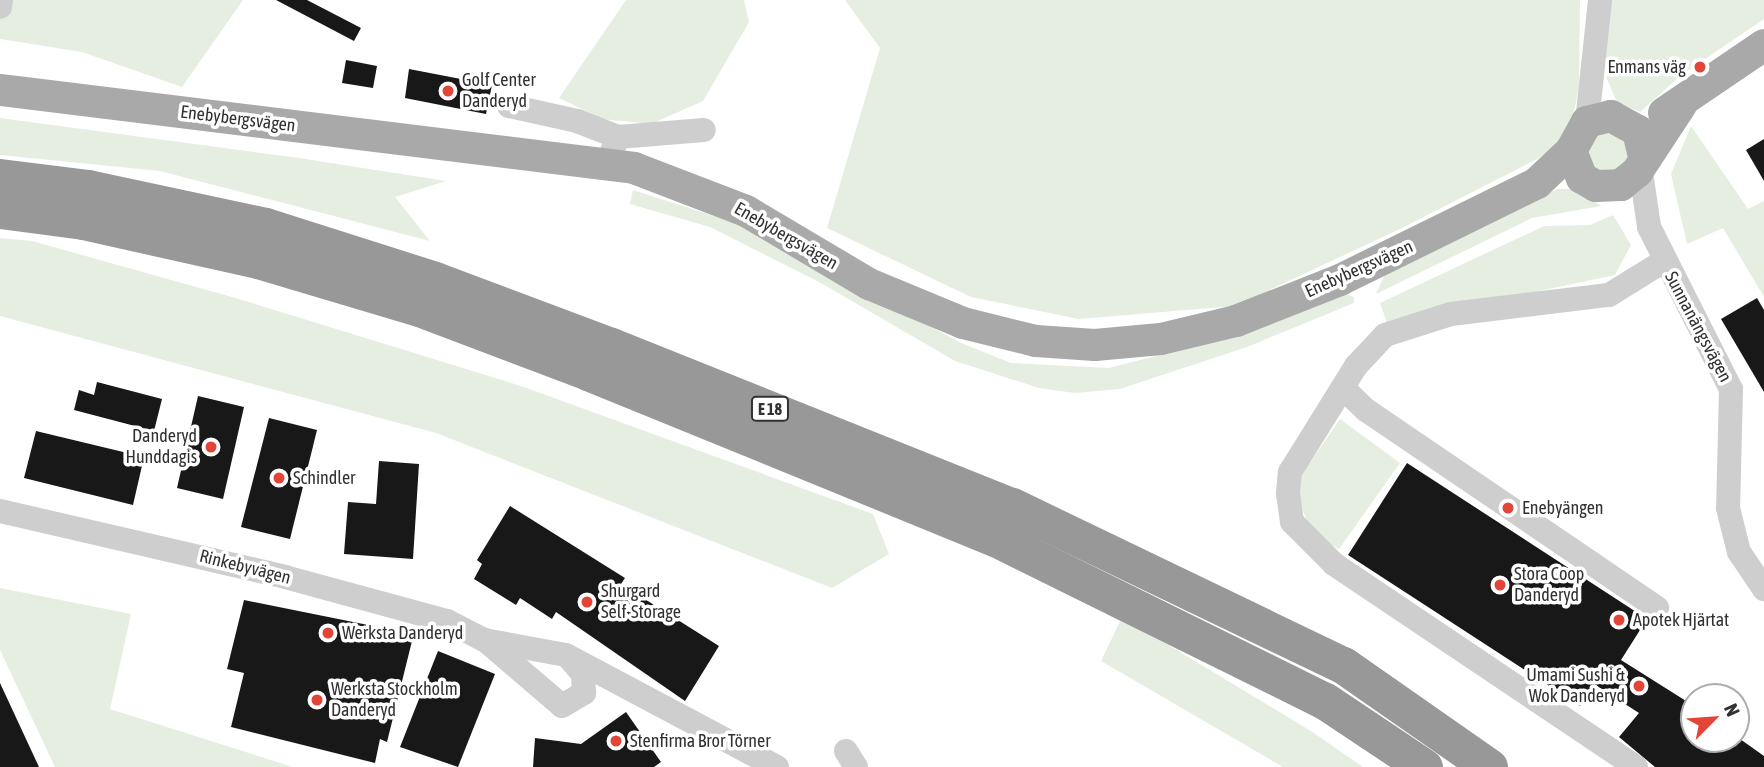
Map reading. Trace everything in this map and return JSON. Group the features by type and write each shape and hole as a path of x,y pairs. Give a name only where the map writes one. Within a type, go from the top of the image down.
{"highway":[{"name":"E 18","path":"0,177 88,188 265,226 435,280 611,346 1012,506 1086,541 1343,665 1489,767"},
{"name":"E 18","path":"0,210 83,221 258,260 419,308 588,372 995,538 1325,701 1424,767"}],"main road":[{"name":"Enebybergsvägen","path":"0,90 612,150 735,206 869,284 963,323 1036,341 1096,345 1161,339 1236,321 1340,280 1537,183 1588,172 1631,178 1681,105 1764,46"},
{"name":"Enebybergsvägen","path":"1609,121 1681,105"},
{"path":"1588,172 1609,121 1642,161"}],"street":[{"path":"0,6 1,0"},
{"path":"1600,0 1593,71 1609,121"},
{"path":"509,106 612,150 704,130"},
{"name":"Sunnanängsvägen","path":"1642,161 1649,227 1731,389 1728,508 1740,552 1764,589"},
{"name":"Sunnanängsvägen","path":"1588,172 1649,227"},
{"path":"1636,767 1334,564 1292,522 1290,472 1343,388 1385,335 1415,322 1609,295 1664,261"},
{"path":"1343,388 1366,410 1657,608"},
{"name":"Rinkebyvägen","path":"0,511 285,577 447,621 484,640 562,706 581,699 585,684 566,655"},
{"name":"Rinkebyvägen","path":"484,640 566,655 778,767"}],"shaded area":[{"path":"0,0 243,0 182,87 82,52 0,39"},
{"path":"626,0 744,0 749,22 703,101 651,124 602,119 559,98"},
{"path":"845,0 1580,0 1579,85 1570,134 1539,158 1400,229 1235,306 1079,319 971,297 827,228 880,48"},
{"path":"1611,0 1764,0 1764,19 1680,76 1640,112 1617,102 1607,79 1602,47"},
{"path":"0,118 299,158 446,181 395,197 430,241 160,171 0,155"},
{"path":"1691,126 1748,209 1764,201 1764,297 1723,228 1687,244 1671,174"},
{"path":"1595,131 1623,135 1630,155 1625,166 1605,175 1585,161"},
{"path":"1557,189 1577,189 1601,206 1532,218 1376,294 1386,272"},
{"path":"633,190 742,225 961,343 1011,363 1109,368 1207,343 1342,293 1354,297 1354,303 1247,347 1120,389 1075,393 1039,388 955,361 821,283 710,227 630,204"},
{"path":"1613,215 1631,245 1615,275 1387,323 1380,303 1544,226 1590,225"},
{"path":"0,238 32,241 239,299 521,386 873,514 889,554 832,588 436,433 0,316"},
{"path":"1340,419 1400,463 1339,549 1313,535 1298,499 1300,477"},
{"path":"0,588 131,614 110,709 293,767 55,767 0,650"},
{"path":"1122,617 1311,731 1363,767 1283,767 1101,661"}],"building":[{"path":"276,0 307,0 361,28 354,41"},
{"path":"346,60 377,66 373,88 342,83"},
{"name":"Golf Center Danderyd","path":"409,69 492,85 486,114 405,98"},
{"path":"1764,139 1764,181 1746,150"},
{"path":"1757,298 1764,310 1764,392 1721,319"},
{"path":"97,382 162,399 154,431 74,410 79,390 94,395"},
{"name":"Danderyd Hunddagis","path":"198,396 244,407 223,499 177,488"},
{"name":"Schindler","path":"269,418 317,430 290,539 241,527"},
{"path":"36,431 144,457 133,505 24,478"},
{"path":"379,461 419,464 413,559 344,554 348,502 376,504"},
{"path":"1407,463 1647,619 1621,660 1680,697 1680,753 1750,753 1750,746 1764,756 1764,767 1655,767 1619,737 1639,713 1594,684 1580,706 1348,555"},
{"name":"Shurgard Self-Storage","path":"510,506 625,578 621,584 719,646 685,701 556,612 552,619 520,598 516,605 474,579 482,564 477,560"},
{"name":"Werksta Stockholm Danderyd","path":"244,600 373,626 371,632 412,641 387,742 380,739 375,763 231,727 244,673 227,669"},
{"path":"438,651 495,674 458,767 400,747"},
{"path":"0,683 39,767 0,767"},
{"name":"Stenfirma Bror Törner","path":"626,712 661,762 654,767 533,767 535,738 581,744"}],"place":[{"name":"Enmans väg","path":"1700,67"},
{"name":"Golf Center Danderyd","path":"448,91"},
{"name":"Danderyd Hunddagis","path":"211,447"},
{"name":"Schindler","path":"279,478"},
{"name":"Enebyängen","path":"1508,508"},
{"name":"Stora Coop Danderyd","path":"1500,585"},
{"name":"Shurgard Self-Storage","path":"587,602"},
{"name":"Apotek Hjärtat","path":"1619,620"},
{"name":"Werksta Danderyd","path":"328,633"},
{"name":"Umami Sushi & Wok Danderyd","path":"1639,686"},
{"name":"Werksta Stockholm Danderyd","path":"317,700"},
{"name":"Stenfirma Bror Törner","path":"616,741"}]}
